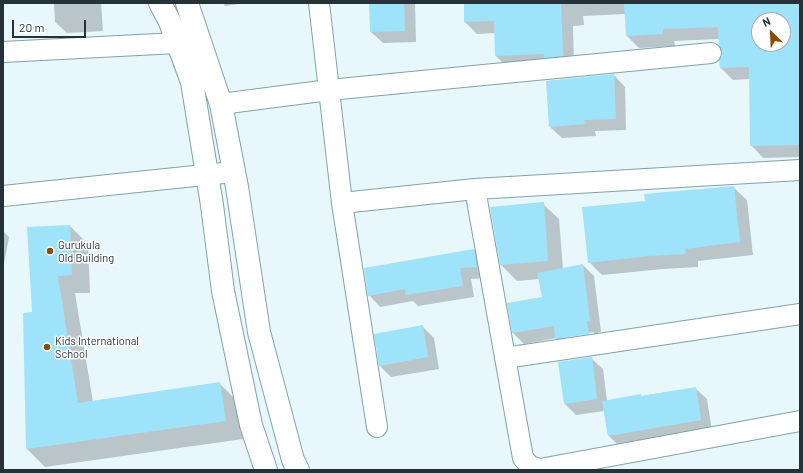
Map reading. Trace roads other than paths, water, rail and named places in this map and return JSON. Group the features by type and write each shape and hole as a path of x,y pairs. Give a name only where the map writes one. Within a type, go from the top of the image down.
{"street":[{"path":"160,3 170,22 192,82 212,205 226,306 251,425 266,470"},
{"path":"187,3 221,104 259,332 293,460 298,470"},
{"path":"319,3 342,203 377,427"},
{"path":"3,52 178,43"},
{"path":"221,104 329,90 710,53"},
{"path":"342,203 475,189 800,170"},
{"path":"3,196 233,172"},
{"path":"475,189 523,458 530,466 540,469 800,421"},
{"path":"506,358 800,314"}],"place":[{"name":"Gurukula Old Building","path":"50,251"},
{"name":"Kids International School","path":"47,347"}]}
